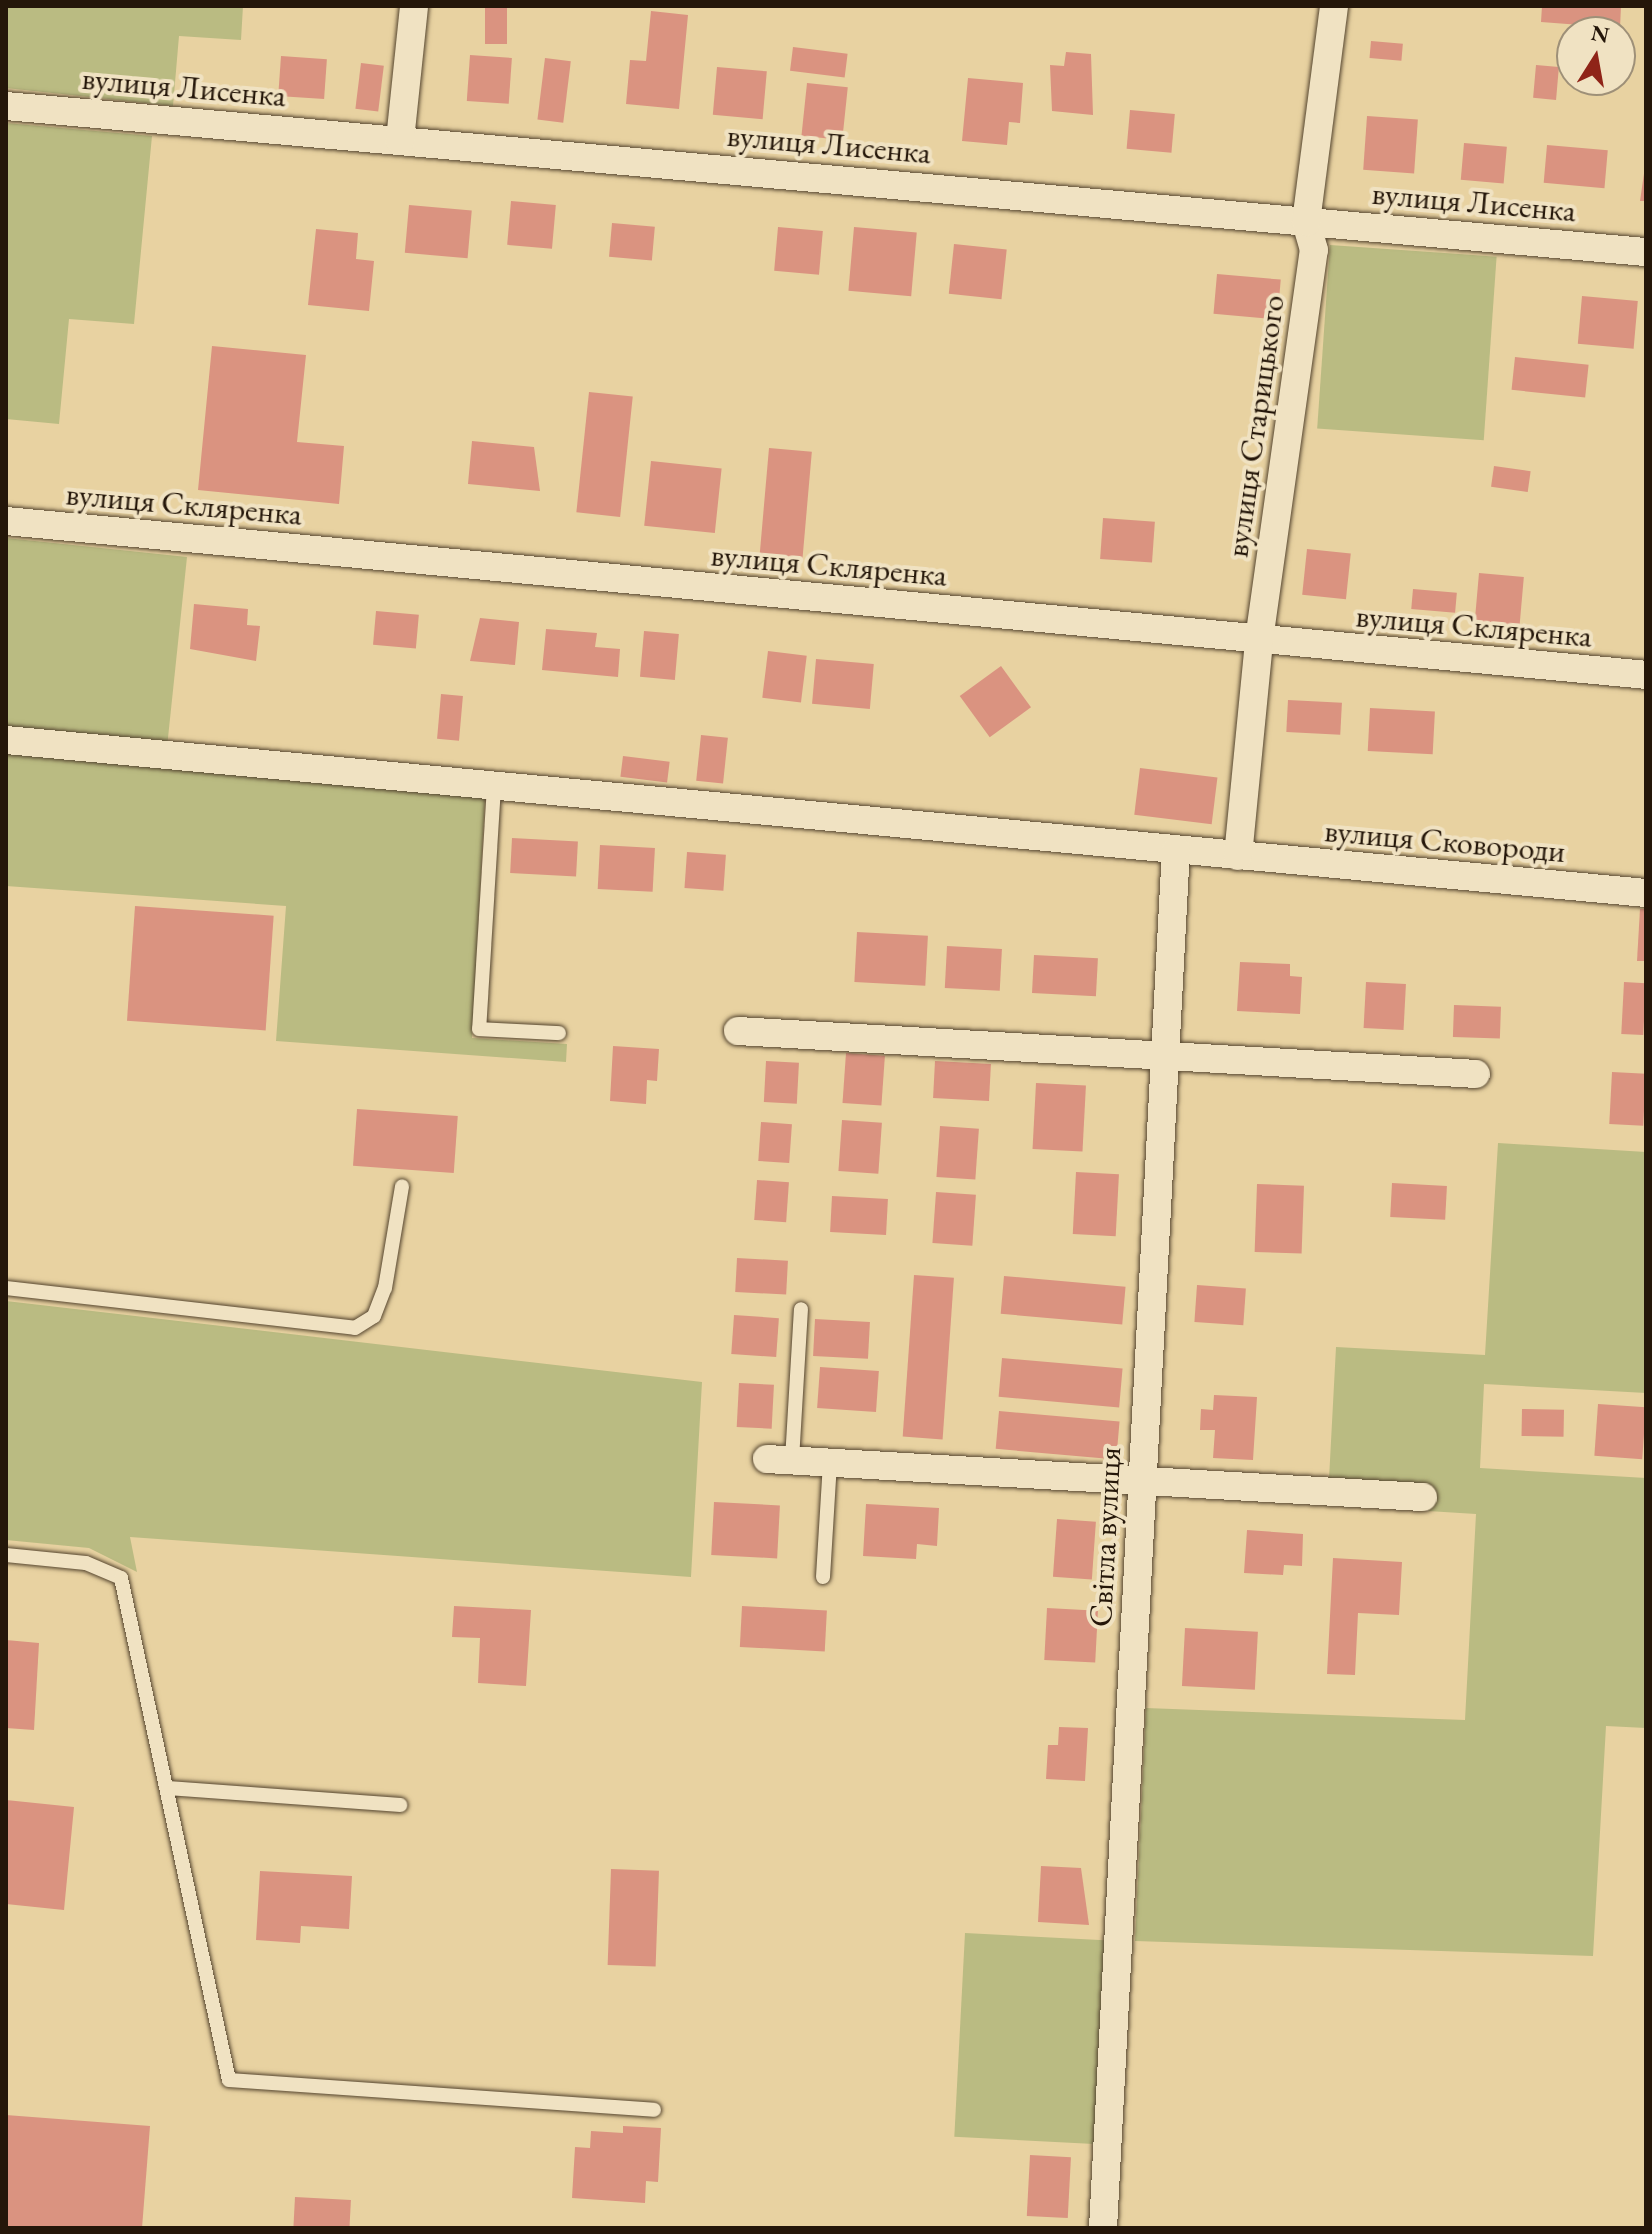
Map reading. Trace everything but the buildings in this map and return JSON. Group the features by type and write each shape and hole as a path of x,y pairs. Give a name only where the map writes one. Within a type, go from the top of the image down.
{"street":[{"path":"400,140 414,6"},
{"name":"вулиця Старицького","path":"1238,856 1259,640 1314,250 1306,222 1334,6"},
{"name":"вулиця Лисенка","path":"6,106 1646,252"},
{"name":"вулиця Скляренка","path":"6,521 1646,675"},
{"name":"вулиця Сковороди","path":"6,740 1646,893"},
{"name":"Світла вулиця","path":"1103,2228 1176,850"},
{"path":"738,1031 1476,1074"},
{"path":"780,1459 1423,1497"}],"lane":[{"path":"494,786 479,1029 559,1033"},
{"path":"6,1288 355,1328 374,1316 385,1288 402,1186"},
{"path":"780,1459 801,1309"},
{"path":"823,1577 830,1462"},
{"path":"6,1555 86,1563 121,1578 229,2080 654,2110"},
{"path":"168,1788 400,1805"}],"green space":[{"path":"6,6 243,6 241,40 179,36 173,106 6,88"},
{"path":"6,123 152,136 134,324 69,319 59,424 6,419"},
{"path":"1330,245 1497,257 1484,440 1317,429"},
{"path":"6,538 187,557 167,745 6,728"},
{"path":"6,754 485,797 472,1038 567,1044 566,1062 276,1041 286,906 6,886"},
{"path":"1498,1143 1646,1152 1646,1393 1484,1384 1480,1468 1646,1478 1646,1728 1606,1726 1593,1956 1135,1941 1146,1708 1465,1720 1476,1514 1428,1511 1429,1486 1329,1479 1336,1347 1485,1355"},
{"path":"6,1301 702,1382 691,1577 130,1537 137,1572 89,1548 6,1540"},
{"path":"965,1933 1105,1940 1094,2144 954,2137"}]}
